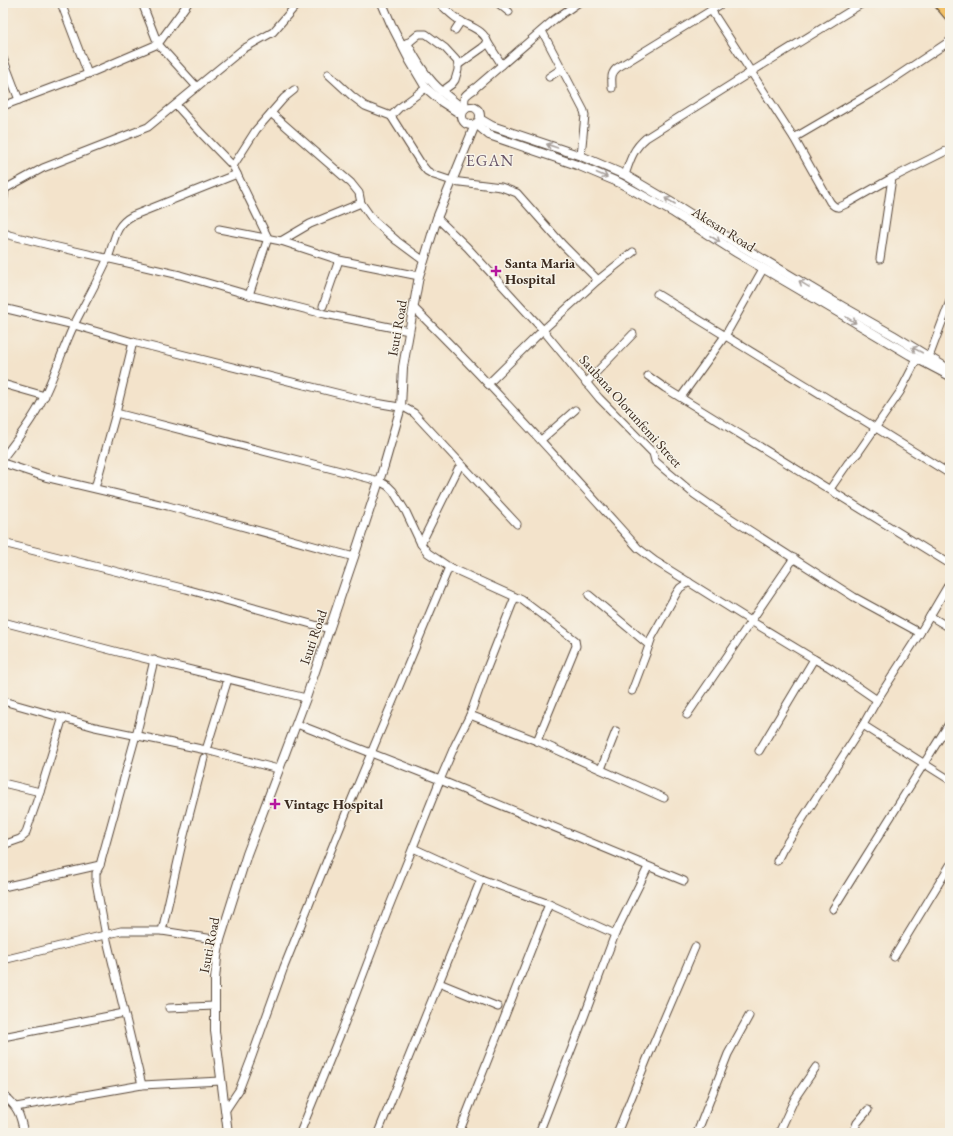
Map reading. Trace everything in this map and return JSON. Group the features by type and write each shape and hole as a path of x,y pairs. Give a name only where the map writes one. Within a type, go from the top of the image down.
{"main road":[{"path":"939,3 950,16"}],"street":[{"path":"61,3 88,74"},
{"path":"142,3 158,44 197,87"},
{"path":"3,106 88,74 158,44 188,3"},
{"path":"3,204 4,190 43,168 148,127 247,46 276,30 298,3"},
{"path":"382,3 410,61 426,88 435,97 452,105 465,110 473,107 479,111 475,123 463,121 465,110 465,96 562,13 578,3"},
{"path":"386,3 415,58 432,83 442,92 452,105"},
{"path":"498,3 509,12"},
{"path":"612,88 612,75 617,68 723,3"},
{"path":"625,175 634,152 639,144 646,138 863,3"},
{"path":"444,5 456,18 481,32 486,37 488,43 502,65"},
{"path":"711,10 794,138 834,207 838,208 892,178 950,149"},
{"path":"455,30 461,21"},
{"path":"542,31 585,114 581,156"},
{"path":"407,44 419,34 426,34 445,48 458,65 457,74 452,84 442,92"},
{"path":"794,138 878,89 950,41"},
{"path":"458,65 488,43"},
{"path":"3,58 19,100"},
{"path":"549,77 562,69"},
{"path":"328,74 365,106 391,116 422,165 434,175 452,181 501,187 517,193 562,245 598,280"},
{"path":"391,116 399,108 426,88"},
{"path":"233,166 251,136 284,98 294,90"},
{"path":"176,105 233,166 268,238 249,295"},
{"path":"271,113 351,183 359,193 361,203 373,220 424,261"},
{"name":"Akesan Road","path":"475,123 492,126 581,156 625,175 741,246 950,370"},
{"name":"Akesan Road","path":"475,123 490,135 577,165 620,183 674,213 763,269 917,359 950,376"},
{"name":"Isuti Road","path":"228,1133 215,1031 214,1006 217,957 220,940 247,854 278,770 297,724 379,481 401,407 404,367 419,276 437,218 475,123"},
{"path":"490,135 492,126"},
{"path":"3,458 37,411 45,396 74,325 108,258 120,224 126,219 237,174"},
{"path":"880,259 892,178"},
{"path":"281,241 310,224 361,203"},
{"name":"Saubana Olorunfemi Street","path":"437,218 467,247 543,330 599,398 653,453 655,461 663,468 707,503 854,597 920,633"},
{"path":"219,228 281,241 339,260 419,276"},
{"path":"3,232 9,235 49,245 180,275 249,295 320,313 409,331"},
{"path":"488,384 543,330 598,280 632,252"},
{"path":"323,306 339,260"},
{"path":"680,397 725,336 763,269"},
{"path":"657,294 950,474"},
{"path":"929,357 950,301"},
{"path":"3,308 74,325 133,342 409,410 414,413 517,524"},
{"path":"414,308 541,440 638,548 655,561 751,621 829,667 877,700"},
{"path":"586,383 633,334"},
{"path":"95,488 116,413 133,342"},
{"path":"830,489 848,463 858,453 876,428 900,392 917,359"},
{"path":"648,376 950,564"},
{"path":"3,384 45,396"},
{"path":"541,440 575,410"},
{"path":"116,413 379,481 388,486 393,491 406,512 421,544 428,553 449,567 522,600 575,640 576,646 537,740"},
{"path":"3,463 45,477 168,506 354,557"},
{"path":"421,544 458,468"},
{"path":"3,543 330,629"},
{"path":"687,715 794,558"},
{"path":"225,1111 239,1090 284,967 449,567"},
{"path":"632,690 652,637 680,588 689,582"},
{"path":"777,861 783,849 863,725 950,582"},
{"path":"589,596 649,645"},
{"path":"300,1133 440,780 470,715 515,597"},
{"path":"930,616 950,628"},
{"path":"3,622 306,698"},
{"path":"759,751 814,659"},
{"path":"142,1085 106,936 96,882 96,873 100,865 136,735 154,660"},
{"path":"206,750 228,679"},
{"path":"3,701 95,727 206,750 278,770"},
{"path":"470,715 537,740 664,798"},
{"path":"3,845 20,839 24,835 40,792 63,717"},
{"path":"833,909 950,722"},
{"path":"297,724 440,780 684,881"},
{"path":"863,725 950,780"},
{"path":"601,769 616,731"},
{"path":"162,931 183,839 204,758"},
{"path":"3,783 40,792"},
{"path":"413,848 481,879 549,904 615,934"},
{"path":"3,887 100,865"},
{"path":"894,957 950,865"},
{"path":"539,1133 615,934 648,866"},
{"path":"378,1133 481,879"},
{"path":"459,1133 549,904"},
{"path":"3,960 106,936 121,931 162,931 220,940"},
{"path":"618,1133 647,1059 695,947"},
{"path":"440,983 498,1007"},
{"path":"169,1008 214,1006"},
{"path":"3,1037 124,1013"},
{"path":"697,1133 728,1054 750,1016"},
{"path":"779,1133 795,1098 816,1067"},
{"path":"16,1107 142,1085 221,1081"},
{"path":"3,1095 16,1107 24,1133"},
{"path":"853,1133 857,1123 868,1110"}],"place":[{"name":"Santa Maria Hospital","path":"496,271"},
{"name":"Vintage Hospital","path":"275,804"}],"district":[{"name":"EGAN","path":"490,160"}]}
